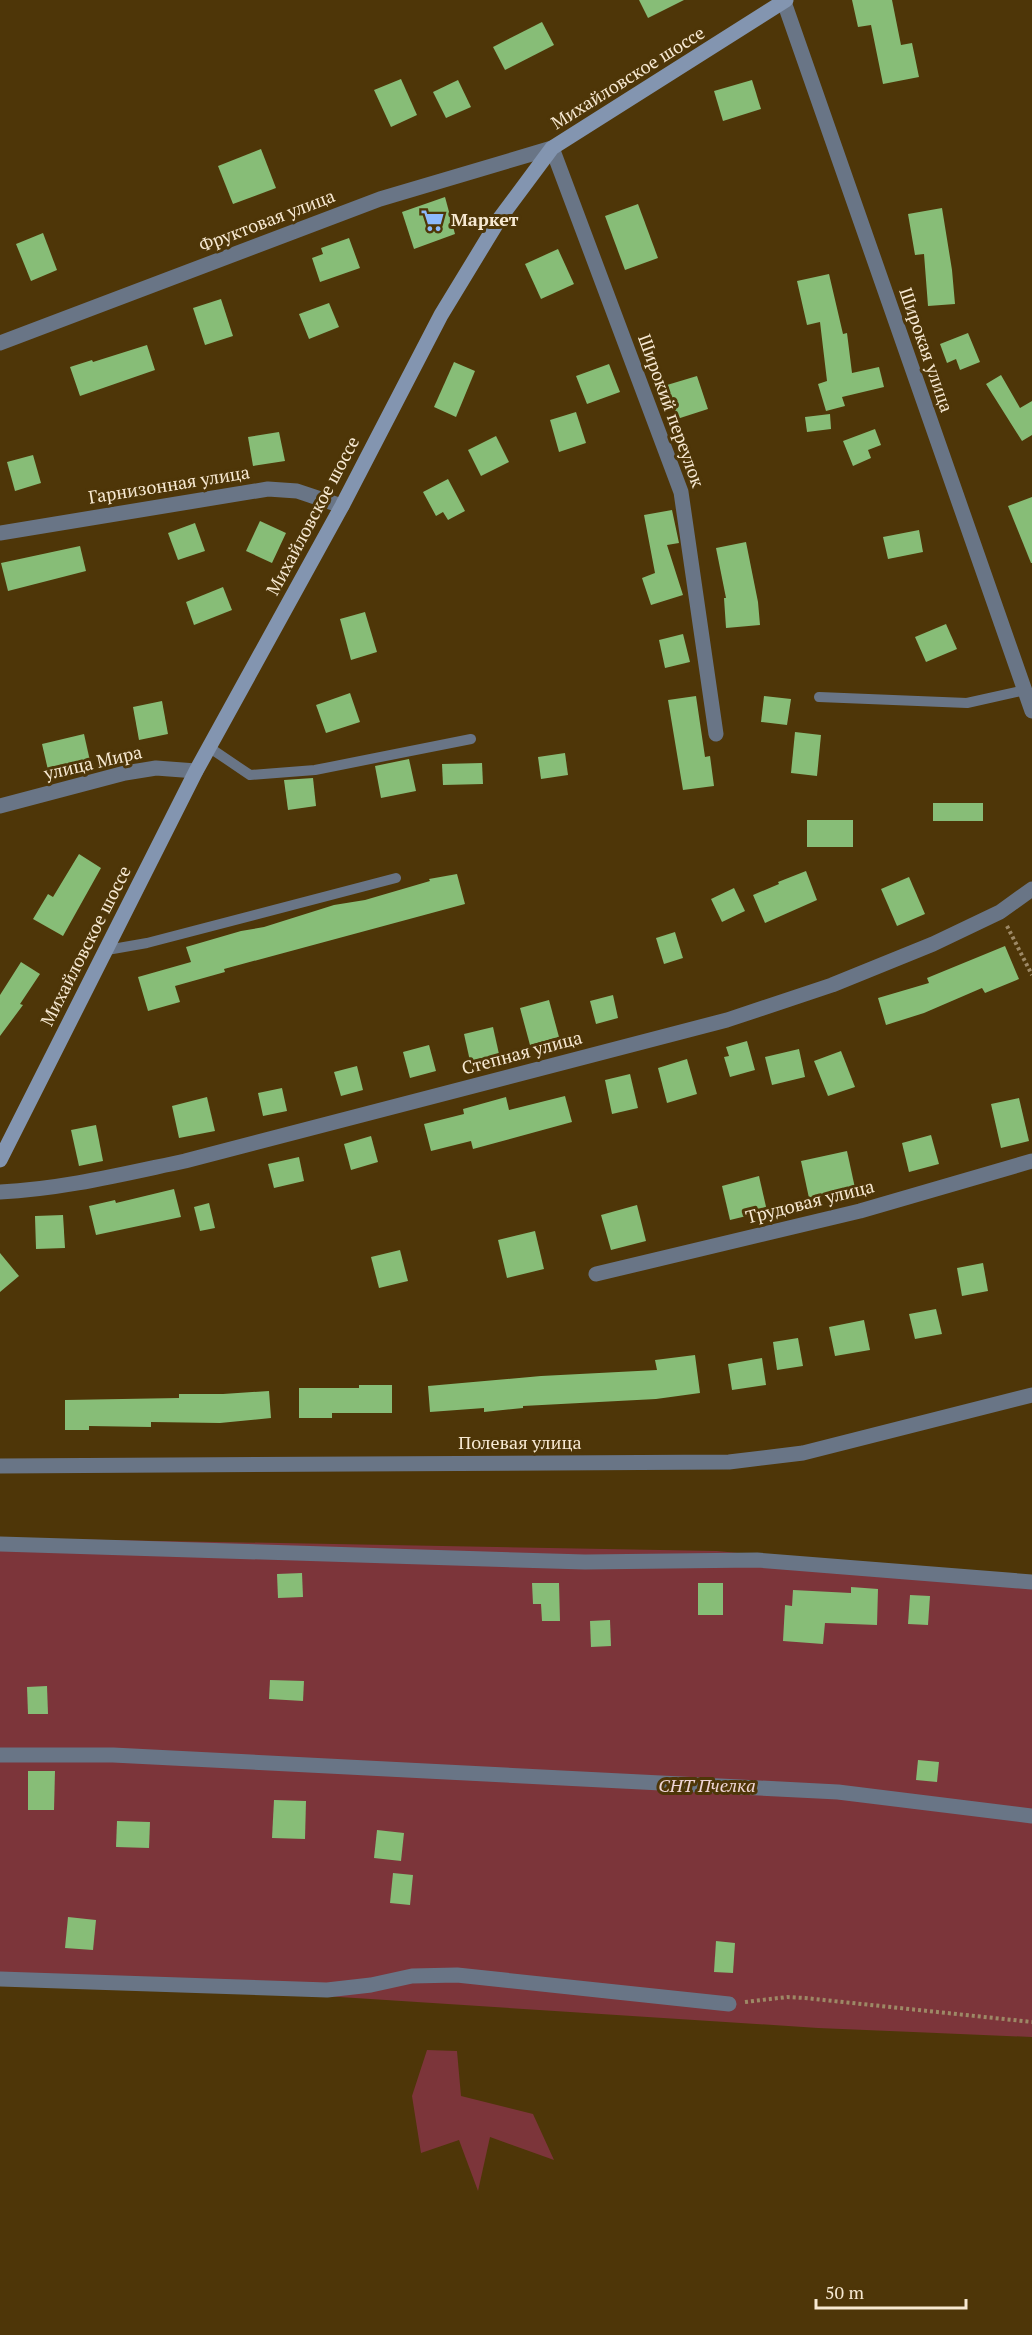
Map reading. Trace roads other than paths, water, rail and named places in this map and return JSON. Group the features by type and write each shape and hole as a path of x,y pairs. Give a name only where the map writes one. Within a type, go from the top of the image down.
{"main road":[{"name":"Михайловское шоссе","path":"0,1160 196,771 342,506 441,315 500,218 552,148 785,1"}],"street":[{"name":"Широкая улица","path":"785,1 1032,711"},
{"name":"Фруктовая улица","path":"0,343 380,199 552,148"},
{"name":"Широкий переулок","path":"552,148 681,492 716,734"},
{"name":"Гарнизонная улица","path":"0,533 267,489 297,491 342,506"},
{"name":"улица Мира","path":"0,806 125,773 156,768 196,771"},
{"name":"Степная улица","path":"0,1192 36,1190 97,1180 185,1161 727,1020 832,985 933,944 1000,912 1032,889"},
{"name":"Трудовая улица","path":"596,1274 860,1211 1032,1161"},
{"name":"Полевая улица","path":"0,1466 729,1462 803,1452 1032,1395"},
{"path":"0,1544 585,1562 757,1560 1032,1582"},
{"path":"0,1755 113,1755 838,1792 1032,1816"},
{"path":"0,1979 327,1990 371,1985 412,1976 457,1975 729,2004"}],"lane":[{"path":"819,697 967,703 1024,690"},
{"path":"210,748 250,775 315,770 471,739"},
{"path":"107,950 147,943 396,878"}],"place":[{"name":"Маркет","path":"433,220"}],"park label":[{"name":"СНТ Пчелка","path":"707,1786"}]}
